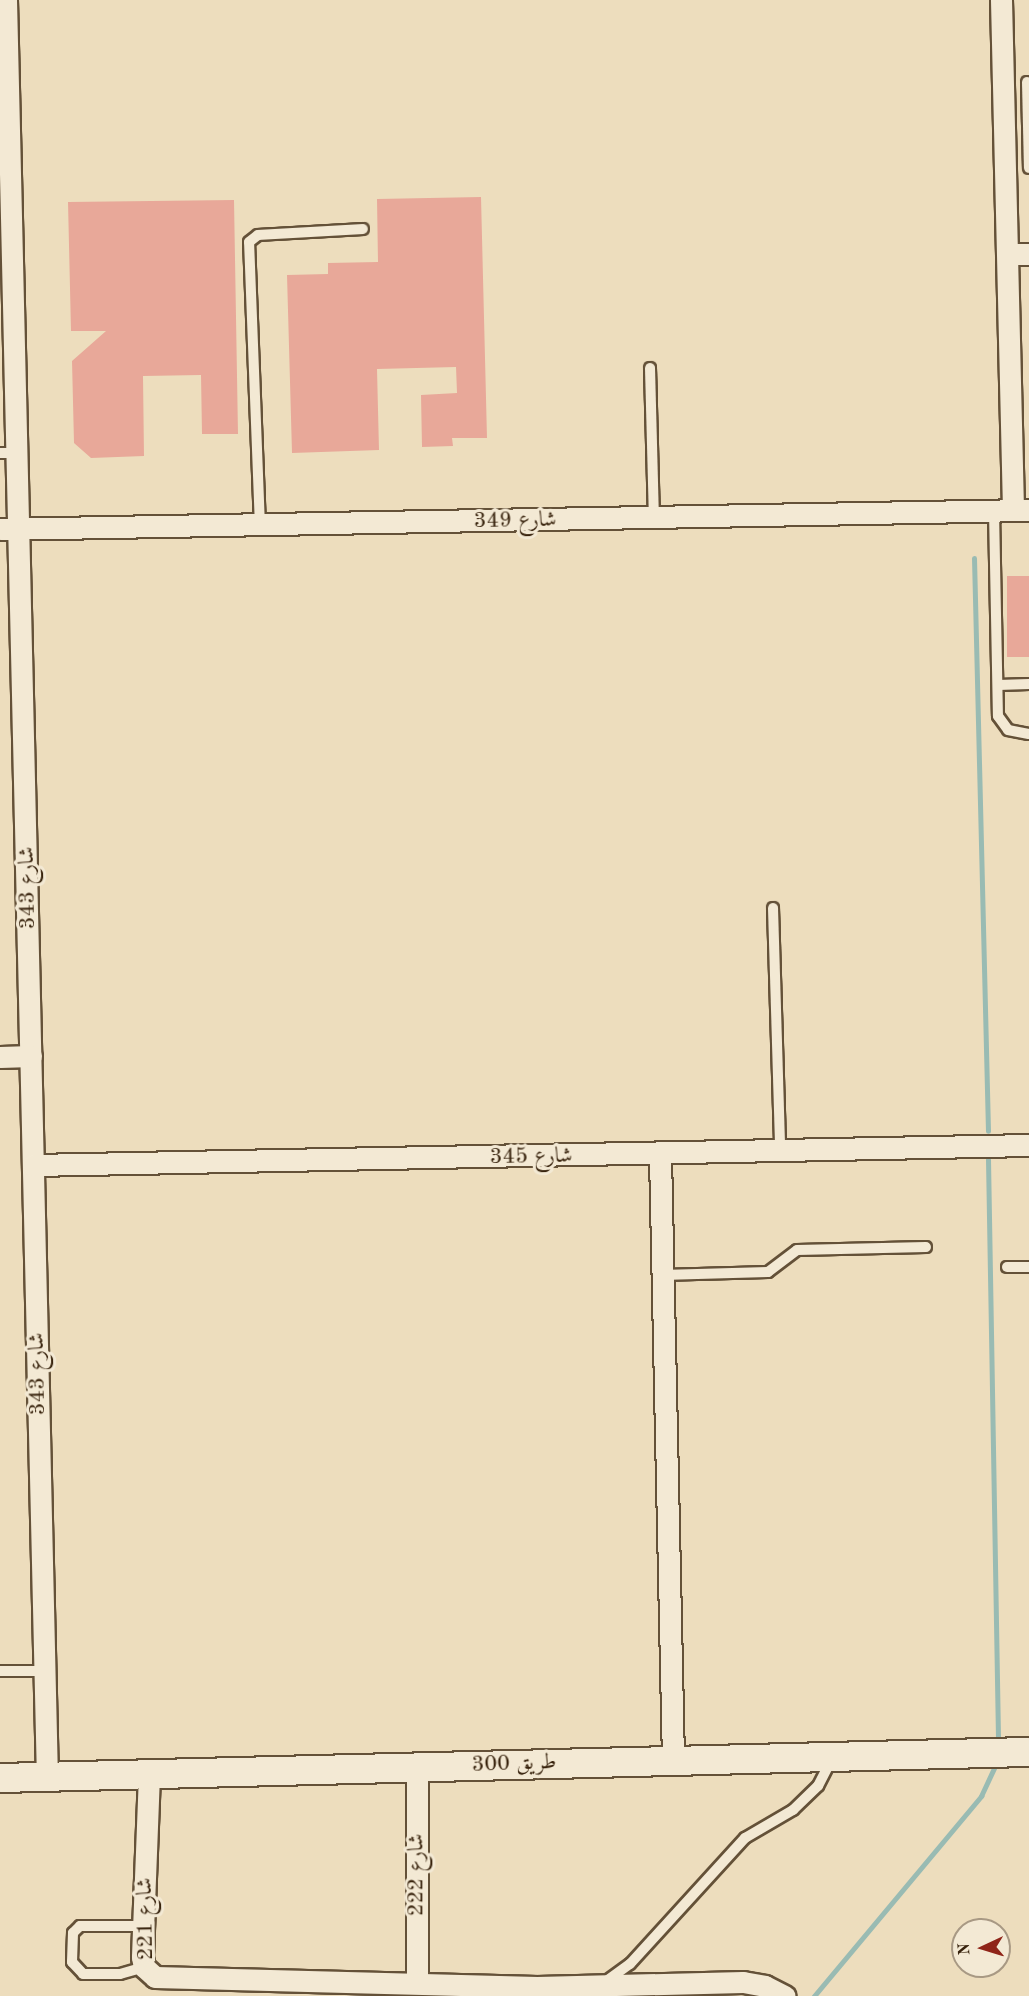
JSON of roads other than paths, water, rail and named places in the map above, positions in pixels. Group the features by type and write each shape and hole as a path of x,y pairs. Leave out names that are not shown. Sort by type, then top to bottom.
{"main road":[{"name":"طريق 300","path":"0,1778 674,1759 1029,1752"}],"street":[{"name":"شارع 343","path":"6,0 10,530 31,1056 46,1776"},
{"path":"1001,0 1012,510"},
{"path":"1008,254 1029,254"},
{"name":"شارع 349","path":"10,530 260,527 1012,510"},
{"path":"0,1057 31,1056"},
{"name":"شارع 345","path":"33,1165 660,1155 1029,1144"},
{"path":"660,1155 674,1759"},
{"name":"شارع 222","path":"417,1767 417,1983"},
{"name":"شارع 221","path":"149,1774 143,1926 144,1967 160,1979 240,1988 417,1983 459,1990 533,1991 600,1985 709,1990 753,1983 785,1996"}],"lane":[{"path":"1027,82 1029,168"},
{"path":"1004,120 1028,119"},
{"path":"260,527 248,245 258,235 363,229"},
{"path":"650,368 654,518"},
{"path":"1012,510 998,685 998,716 1004,726 1029,734"},
{"path":"998,685 1029,684"},
{"path":"773,908 780,1150"},
{"path":"662,1275 771,1272 797,1250 926,1247"},
{"path":"1007,1267 1029,1267"},
{"path":"0,1671 45,1671"},
{"path":"600,1985 630,1964 745,1838 793,1810 818,1786 832,1756"},
{"path":"143,1926 80,1926 73,1933 72,1962 83,1974 120,1974 144,1967"}],"waterway":[{"path":"974,558 988,1131"},
{"path":"988,1159 998,1737"},
{"path":"814,1996 981,1796 994,1768"}]}
